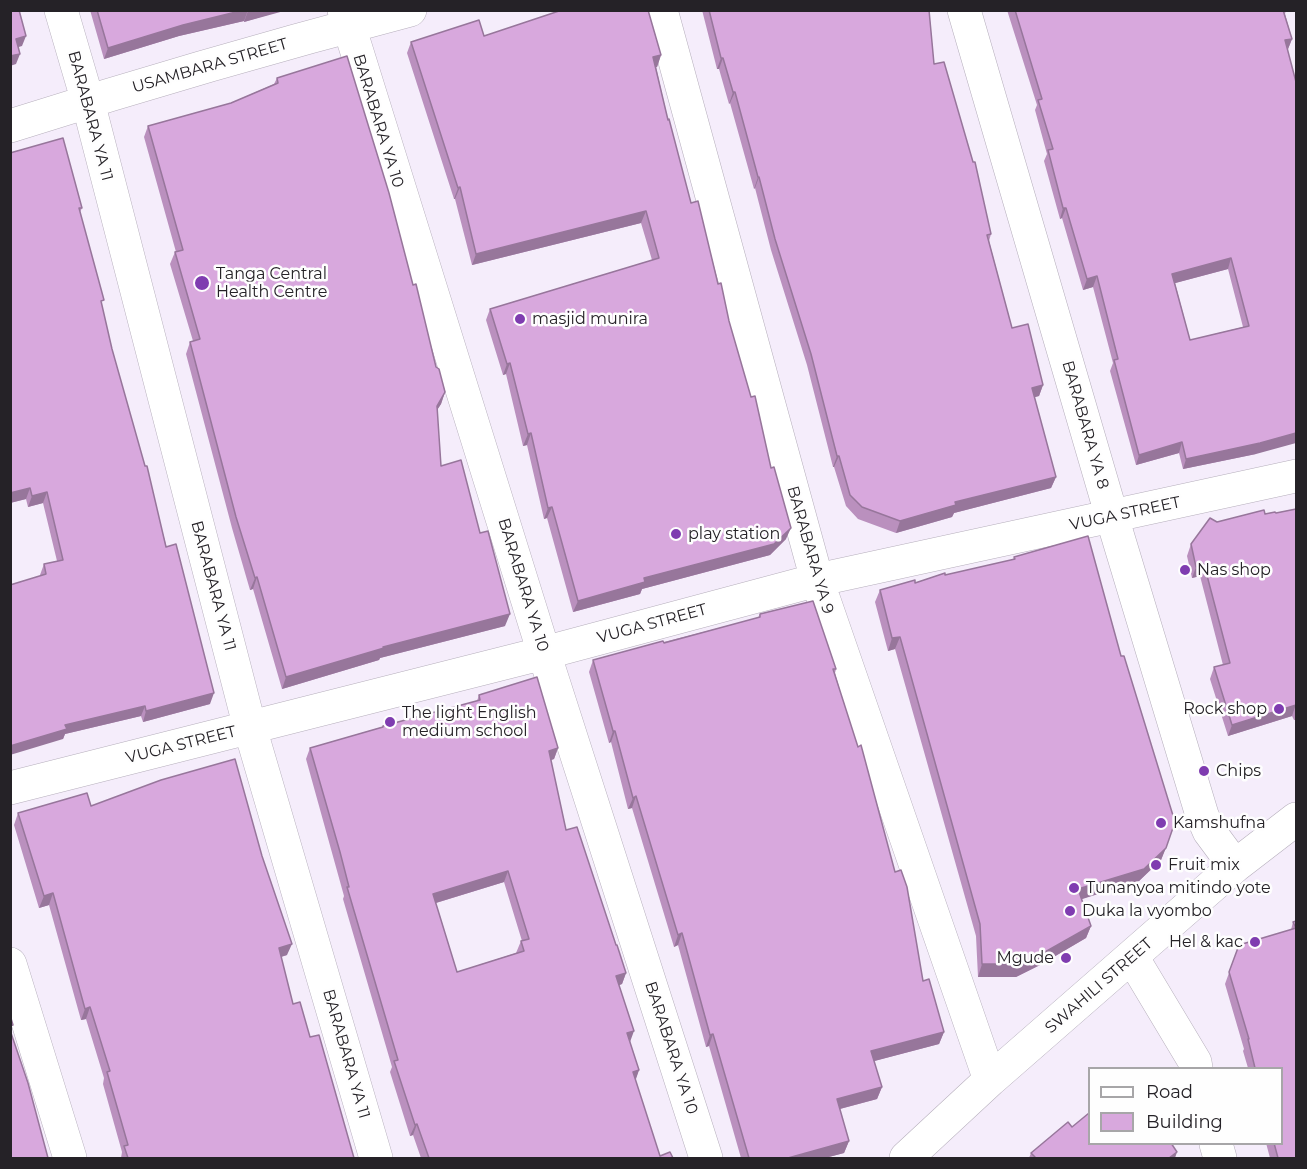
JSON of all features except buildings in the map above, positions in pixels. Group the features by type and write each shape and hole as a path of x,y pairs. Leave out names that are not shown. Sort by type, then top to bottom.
{"street":[{"name":"BARABARA YA 11","path":"61,10 88,102 250,728 376,1158"},
{"name":"USAMBARA STREET","path":"10,126 347,18 410,10"},
{"name":"BARABARA YA 9","path":"661,10 817,580 990,1080"},
{"name":"BARABARA YA 8","path":"964,10 1112,517 1202,815 1209,831 1235,866"},
{"name":"BARABARA YA 10","path":"347,18 544,653 706,1158"},
{"name":"VUGA STREET","path":"10,788 544,653 817,580 1296,476"},
{"name":"SWAHILI STREET","path":"906,1158 990,1080 1235,866 1296,819"},
{"path":"1132,957 1196,1067"},
{"path":"10,964 70,1158"}],"place":[{"name":"Tanga Central Health Centre","path":"202,283"},
{"name":"masjid munira","path":"520,319"},
{"name":"play station","path":"676,534"},
{"name":"Nas shop","path":"1185,570"},
{"name":"Rock shop","path":"1279,709"},
{"name":"The light English medium school","path":"390,722"},
{"name":"Chips","path":"1204,771"},
{"name":"Kamshufna","path":"1161,823"},
{"name":"Fruit mix","path":"1156,865"},
{"name":"Tunanyoa mitindo yote","path":"1074,888"},
{"name":"Duka la vyombo","path":"1070,911"},
{"name":"Hel & kac","path":"1255,942"},
{"name":"Mgude","path":"1066,958"}]}
